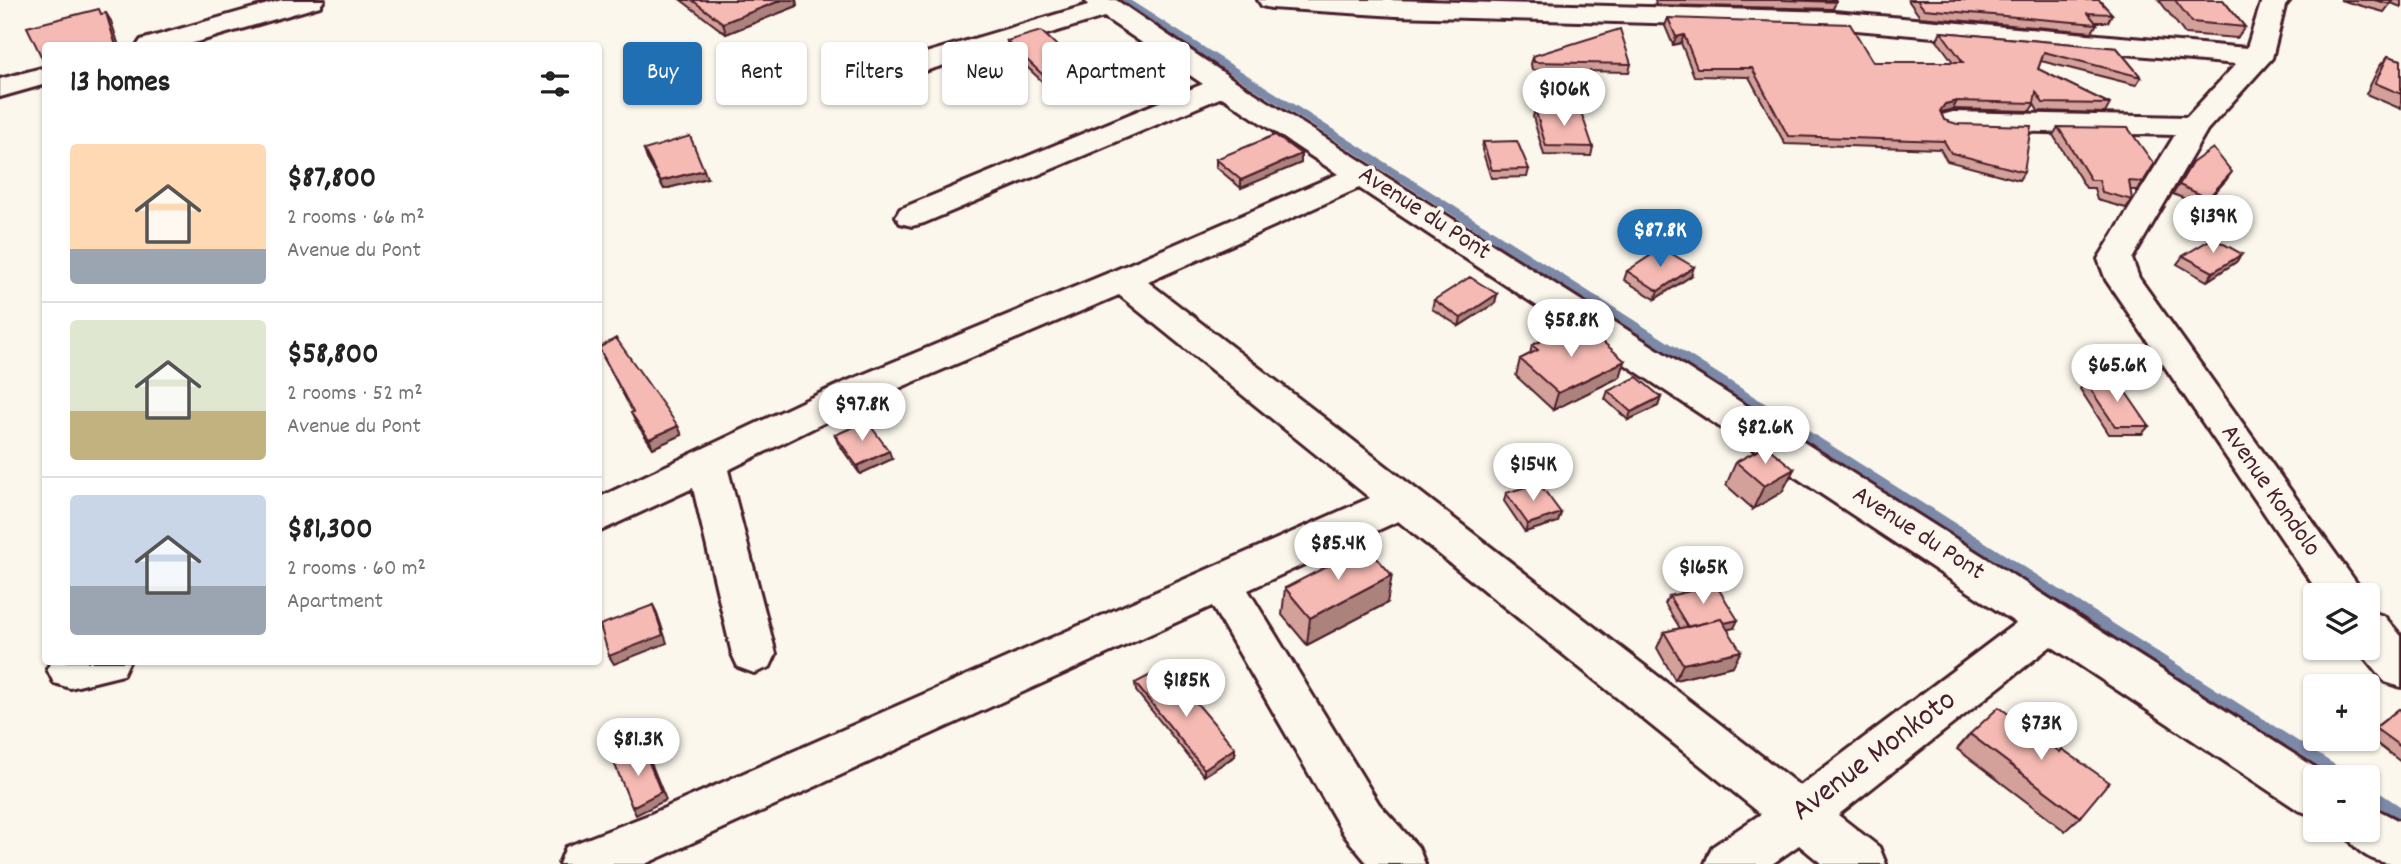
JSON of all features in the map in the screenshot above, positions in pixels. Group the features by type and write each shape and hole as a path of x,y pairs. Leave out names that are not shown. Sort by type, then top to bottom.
{"street":[{"path":"165,42 311,0"},
{"path":"1271,0 1878,23 2258,58"},
{"name":"Avenue Kondolo","path":"2273,1 2258,58 2194,126 2115,259 2123,281 2336,583"},
{"path":"928,60 1103,4"},
{"name":"Avenue du Pont","path":"1103,4 1224,86 2303,786"},
{"path":"0,88 42,76"},
{"path":"912,216 1224,86"},
{"path":"1953,121 2194,126"},
{"path":"602,514 853,393 1123,281 1363,175"},
{"path":"1123,281 1861,864"},
{"path":"707,464 754,654"},
{"path":"584,864 666,832 1404,501"},
{"path":"1221,583 1362,820 1400,864"},
{"name":"Avenue Monkoto","path":"1730,864 1801,815 2051,621"},
{"path":"2380,643 2401,668"},
{"path":"2380,836 2401,850"}],"building":[{"path":"692,0 782,0 723,23"},
{"path":"1780,0 1835,0 1836,2"},
{"path":"1917,0 2099,0 2112,14 2088,13 2097,24 1924,9"},
{"path":"2175,0 2223,0 2245,27 2192,22"},
{"path":"2374,0 2392,0 2390,4"},
{"path":"99,9 101,14 106,13 115,42 42,42 42,58 27,27"},
{"path":"1668,18 1850,24 1873,62 1963,62 1941,32 2117,48 2141,77 2044,52 2038,69 2110,104 2043,103 2036,92 2034,103 1957,101 1945,104 1940,111 1944,120 1957,124 2031,126 2024,172 1951,153 1944,141 1788,136 1752,68 1697,68 1684,35 1676,37"},
{"path":"1620,29 1631,64 1534,62 1533,56"},
{"path":"1041,31 1053,42 1042,42 1042,74 1028,61 1028,42 1007,41"},
{"path":"2388,56 2401,60 2401,94 2375,83"},
{"path":"1535,109 1580,109 1593,147 1546,146"},
{"path":"2058,127 2128,128 2154,164 2143,182 2129,181 2132,200 2102,192 2099,180 2091,180"},
{"path":"1275,135 1301,154 1241,180 1216,159"},
{"path":"690,136 704,170 660,181 644,150"},
{"path":"1517,141 1529,169 1492,170 1483,142"},
{"path":"2213,148 2232,172 2208,198 2179,185 2192,163"},
{"path":"2213,238 2242,254 2213,272 2183,256"},
{"path":"1662,248 1694,267 1658,291 1627,271"},
{"path":"1470,277 1497,294 1461,318 1434,300"},
{"path":"1567,328 1575,335 1588,329 1625,361 1558,393 1520,359 1538,350 1532,345"},
{"path":"616,338 678,426 649,439 631,413 633,412 602,354 602,346"},
{"path":"1637,377 1661,397 1631,412 1608,391"},
{"path":"2085,381 2118,381 2149,426 2115,426"},
{"path":"867,421 889,451 857,466 835,435"},
{"path":"1766,446 1794,469 1764,486 1736,462"},
{"path":"1539,483 1561,513 1528,524 1506,493"},
{"path":"1366,546 1392,575 1310,618 1285,588"},
{"path":"1716,585 1738,620 1724,623 1721,619 1688,627 1669,596"},
{"path":"653,605 663,635 609,656 602,624"},
{"path":"1721,619 1741,651 1683,664 1664,632"},
{"path":"1164,668 1189,704 1195,701 1235,748 1204,769 1135,683"},
{"path":"1999,707 2060,752 2062,749 2109,782 2080,817 1970,734"},
{"path":"2401,710 2401,747 2380,732 2380,724"},
{"path":"644,750 661,792 632,807 615,765"}],"waterway":[{"path":"1122,0 1484,230"},
{"path":"1481,229 1930,514"},
{"path":"1927,512 2324,765"},
{"path":"2380,800 2401,814"}]}
